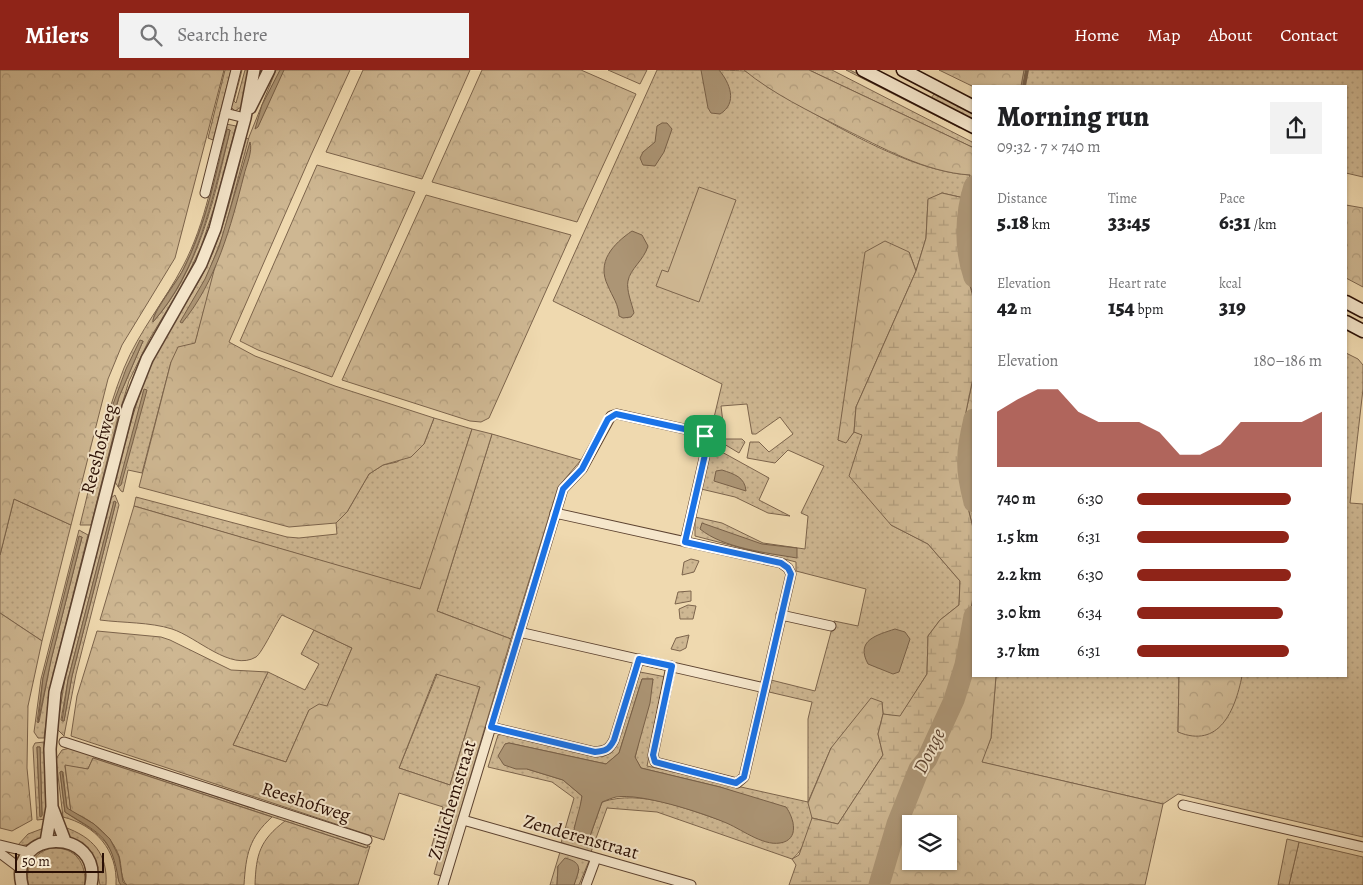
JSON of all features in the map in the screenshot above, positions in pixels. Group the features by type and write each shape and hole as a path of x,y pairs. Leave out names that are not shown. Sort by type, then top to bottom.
{"main road":[{"path":"863,70 972,126"},
{"path":"903,90 912,90 917,87 917,81 907,72"},
{"path":"907,72 972,106"},
{"path":"1347,303 1363,311"},
{"path":"1347,323 1363,331"}],"street":[{"path":"205,193 236,70"},
{"name":"Reeshofweg","path":"46,842 52,807 50,750 55,692 128,407 147,359 201,264 215,229 245,118 254,70"},
{"name":"Reeshofweg","path":"245,118 269,70"},
{"path":"225,113 245,118"},
{"name":"Zuilichemstraat","path":"443,885 563,489 582,469 608,419 616,414 698,432 707,440 685,542"},
{"path":"555,513 781,563 788,568 791,574 744,777 736,783 655,762 653,755 672,666"},
{"path":"782,615 831,626"},
{"path":"519,632 765,688"},
{"path":"491,727 595,752 605,751 610,748 614,740 639,659"},
{"name":"Reeshofweg","path":"64,742 367,840"},
{"path":"1183,805 1363,847"},
{"name":"Reeshofweg","path":"52,807 65,841"},
{"name":"Zenderenstraat","path":"463,820 691,885"},
{"path":"22,885 21,869 29,852 46,842 65,841 72,844 85,855 92,871 91,885"},
{"path":"0,845 29,852"},
{"path":"0,853 21,869"},
{"path":"586,885 596,858"}],"green space":[{"path":"0,70 224,70 175,258 122,345 108,379 71,525 14,499 0,555"},
{"path":"225,70 231,70 213,140 208,138"},
{"path":"240,70 242,70 234,101 236,103 245,70 251,70 241,107 235,111 231,107"},
{"path":"276,70 350,70 229,342 255,356 335,386 434,418 424,444 411,457 383,465 369,474 347,512 336,523 289,527 139,487 171,362 178,347 195,343 249,137"},
{"path":"363,70 470,70 422,179 326,152"},
{"path":"482,70 581,70 636,94 577,222 432,182"},
{"path":"608,70 647,70 640,84"},
{"path":"657,70 745,71 769,88 868,143 920,164 970,175 964,198 942,193 928,200 926,238 916,271 909,252 838,440 846,442 854,432 862,434 891,525 928,544 960,581 959,605 940,620 928,636 927,674 900,717 883,714 882,702 831,748 808,802 808,719 812,702 769,692 771,680 815,691 834,621 858,626 866,589 796,571 796,562 695,536 695,517 722,523 763,543 805,549 808,516 801,513 824,466 788,450 775,463 747,458 750,442 759,442 769,452 793,434 780,417 756,434 752,434 747,404 721,406 725,439 742,439 745,442 739,453 714,438 711,430 722,384 553,301"},
{"path":"744,70 809,70 972,147 972,293 960,242 961,213 970,175 937,169 904,158 791,102"},
{"path":"809,70 832,70 972,142 972,147"},
{"path":"846,70 850,70 961,127 960,128"},
{"path":"939,70 1024,70 1021,85 972,86"},
{"path":"1024,70 1363,70 1363,177 1347,173 1347,85 1021,85"},
{"path":"935,93 972,112 972,119 931,98"},
{"path":"226,124 236,126 215,205 201,247 184,282 149,340 129,381 91,525 80,525 99,446 111,406 124,368 137,341 159,307 153,322 169,302 194,256 211,206 230,130 198,236 183,270 168,292 183,266 204,215","holes":["143,341 119,397 94,491 111,414 124,378"]},
{"path":"246,138 253,140 228,222 211,266 221,248 195,344 171,362 142,473 128,470 123,492 115,482 142,388 161,344 200,279 213,252 227,210"},
{"path":"317,165 415,192 332,377 258,350 240,341"},
{"path":"699,187 736,200 699,302 656,286 662,270 668,272"},
{"path":"942,193 964,198 960,230 961,251 972,293 972,383 962,431 962,484 972,524 972,603 964,650 945,711 901,808 876,885 789,885 796,865 792,859 799,855 812,818 838,824 883,755 878,734 883,714 900,716 927,674 928,636 940,620 959,605 960,581 928,544 891,525 849,476 862,435 854,432 856,407 916,271 926,238 928,199"},
{"path":"426,195 571,235 489,418 481,422 470,421 342,380"},
{"path":"1347,205 1363,208 1363,287 1347,279"},
{"path":"885,241 909,252 916,271 856,407 854,432 846,443 838,440 865,252"},
{"path":"1347,354 1358,359 1363,365 1363,389 1350,503 1363,504 1363,837 1178,794 1163,804 981,762 991,738 996,677 1179,677 1178,732 1232,704 1242,677 1347,677"},
{"path":"972,383 972,524 962,484 962,431"},
{"path":"434,418 472,429 421,590 134,506 136,497 287,537 299,538 337,534 336,523 347,512 369,474 383,465 397,462 424,444"},
{"path":"472,429 492,434 437,611 511,639 441,876 434,874 439,856 430,852 443,807 399,793 384,840 71,736 77,696 97,631 161,637 231,670 268,672 233,745 286,762 309,710 319,704 327,706 352,648 282,615 259,654 246,660 225,657 172,629 146,624 100,620 134,506 420,589","holes":["436,674 480,687 450,785 399,768"]},
{"path":"492,434 581,460 558,487 511,639 437,611"},
{"path":"711,446 769,478 759,500 790,516 768,513 735,497 701,489"},
{"path":"115,495 119,505 76,674 64,736 57,729 65,678 111,498","holes":["114,502 116,502 72,676 64,721 61,720 68,680"]},
{"path":"14,499 71,525 42,641 0,613 0,555"},
{"path":"79,530 88,535 52,679 44,738 38,738 34,732 41,679","holes":["82,537 51,660 39,722 37,722 43,678"]},
{"path":"691,559 699,561 694,572 682,575 684,562"},
{"path":"691,591 691,601 675,604 678,592"},
{"path":"972,603 972,677 996,677 991,738 982,762 1163,804 1145,885 876,885 901,808 945,711 964,650"},
{"path":"688,605 696,606 693,619 680,619 679,609"},
{"path":"0,613 42,641 28,706 27,768 32,820 12,831 0,828"},
{"path":"314,630 352,648 327,707 309,710 286,762 233,745 268,672 305,690 319,664 301,654"},
{"path":"689,635 686,648 680,651 671,649 676,638"},
{"path":"640,672 666,677 647,766 808,802 812,813 811,826 800,851 792,859 657,812 607,808 591,852 561,843 574,798 552,782 488,767 498,735 505,734 602,757 611,753 616,746","holes":["642,679 653,679 635,758 641,768 720,787 752,798 723,821 679,806 648,799 632,798 602,802 589,839 574,828 579,815 582,796 563,780 527,769 505,744 509,743 606,764 619,753"]},
{"path":"437,674 480,686 450,785 399,768"},
{"path":"1179,677 1242,677 1235,702 1223,724 1214,731 1204,735 1192,736 1178,732"},
{"path":"871,698 882,702 883,714 878,734 883,755 838,824 812,818 808,803 831,748"},
{"path":"44,742 46,819 37,820 33,747 35,743","holes":["37,747 40,747 42,815 40,816"]},
{"path":"70,748 368,845 367,848 93,758 88,769 65,766 71,812 67,808 63,772 60,772 65,812 95,832 107,845 116,862 121,885 116,885 116,872 113,861 109,850 102,841 85,826 63,817 56,759 62,750"},
{"path":"93,758 272,817 258,832 250,847 244,885 127,885 122,876 119,856 106,835 93,823 71,812 65,765 88,769"},
{"path":"285,821 366,848 370,846 358,885 255,885 258,856 261,849 270,835"},
{"path":"64,827 83,836 97,848 104,864 106,885 100,885 96,866"},
{"path":"44,828 43,836 34,844 17,846 28,834"},
{"path":"1287,839 1299,842 1289,885 1278,885"},
{"path":"1299,842 1363,857 1363,885 1289,885"},
{"path":"52,848 67,850 78,858 84,870 85,885 28,885 28,872 32,861 40,853"},
{"path":"560,852 589,861 579,885 574,885 579,869 558,866 557,885 550,885"}],"shaded area":[{"path":"280,70 284,70 258,127 255,129 262,105"},
{"path":"701,70 719,70 729,87 729,104 720,114 711,113 708,108"},
{"path":"667,123 672,129 664,152 655,166 643,165 640,158 643,152 655,142 657,126"},
{"path":"227,129 230,130 209,212 192,259 168,302 153,322 156,312 183,270 198,236"},
{"path":"250,142 249,158 221,253 204,290 182,323 180,322 205,279 219,247"},
{"path":"632,231 642,235 648,246 631,272 628,281 628,293 634,313 631,317 623,318 619,316 617,304 608,286 604,269 608,254"},
{"path":"140,340 143,341 119,397 92,491 112,407 126,369"},
{"path":"144,389 147,390 121,485 118,487"},
{"path":"722,470 741,479 744,482 746,491 714,481 716,471"},
{"path":"114,501 116,502 72,676 64,721 62,721 68,680"},
{"path":"702,523 762,544 797,548 797,558 746,549 721,541 700,529"},
{"path":"79,536 82,537 51,660 38,723 43,678"},
{"path":"895,629 905,632 910,639 899,672 893,674 868,664 864,649 866,644 875,636"},
{"path":"642,679 653,679 650,703 635,757 641,768 720,787 786,807 794,828 790,838 780,843 766,842 701,813 640,798 616,797 602,802 589,839 585,842 573,838 582,796 563,780 527,769 516,769 504,765 498,756 505,744 509,743 606,764 619,753"},
{"path":"37,747 40,747 42,816 40,817"},
{"path":"62,771 67,808 94,824 110,839 119,857 123,882 127,885 121,885 119,882 112,855 103,838 65,812 60,772"},
{"path":"565,858 578,865 574,885 557,885 558,866"}],"waterway":[{"path":"1024,85 1027,70"},
{"name":"Donge","path":"972,193 967,220 967,243 972,270"},
{"name":"Donge","path":"972,428 968,460 972,493"},
{"name":"Donge","path":"879,885 897,824 919,769 927,759 954,700 965,665 972,627"}],"route":[{"path":"616,414 698,432 705,436 707,446 685,542 781,563 788,568 791,574 744,777 736,783 660,765 655,762 653,755 672,666 639,659 614,740 610,748 605,751 595,752 491,727 563,489 582,469 608,419 616,414"}]}
